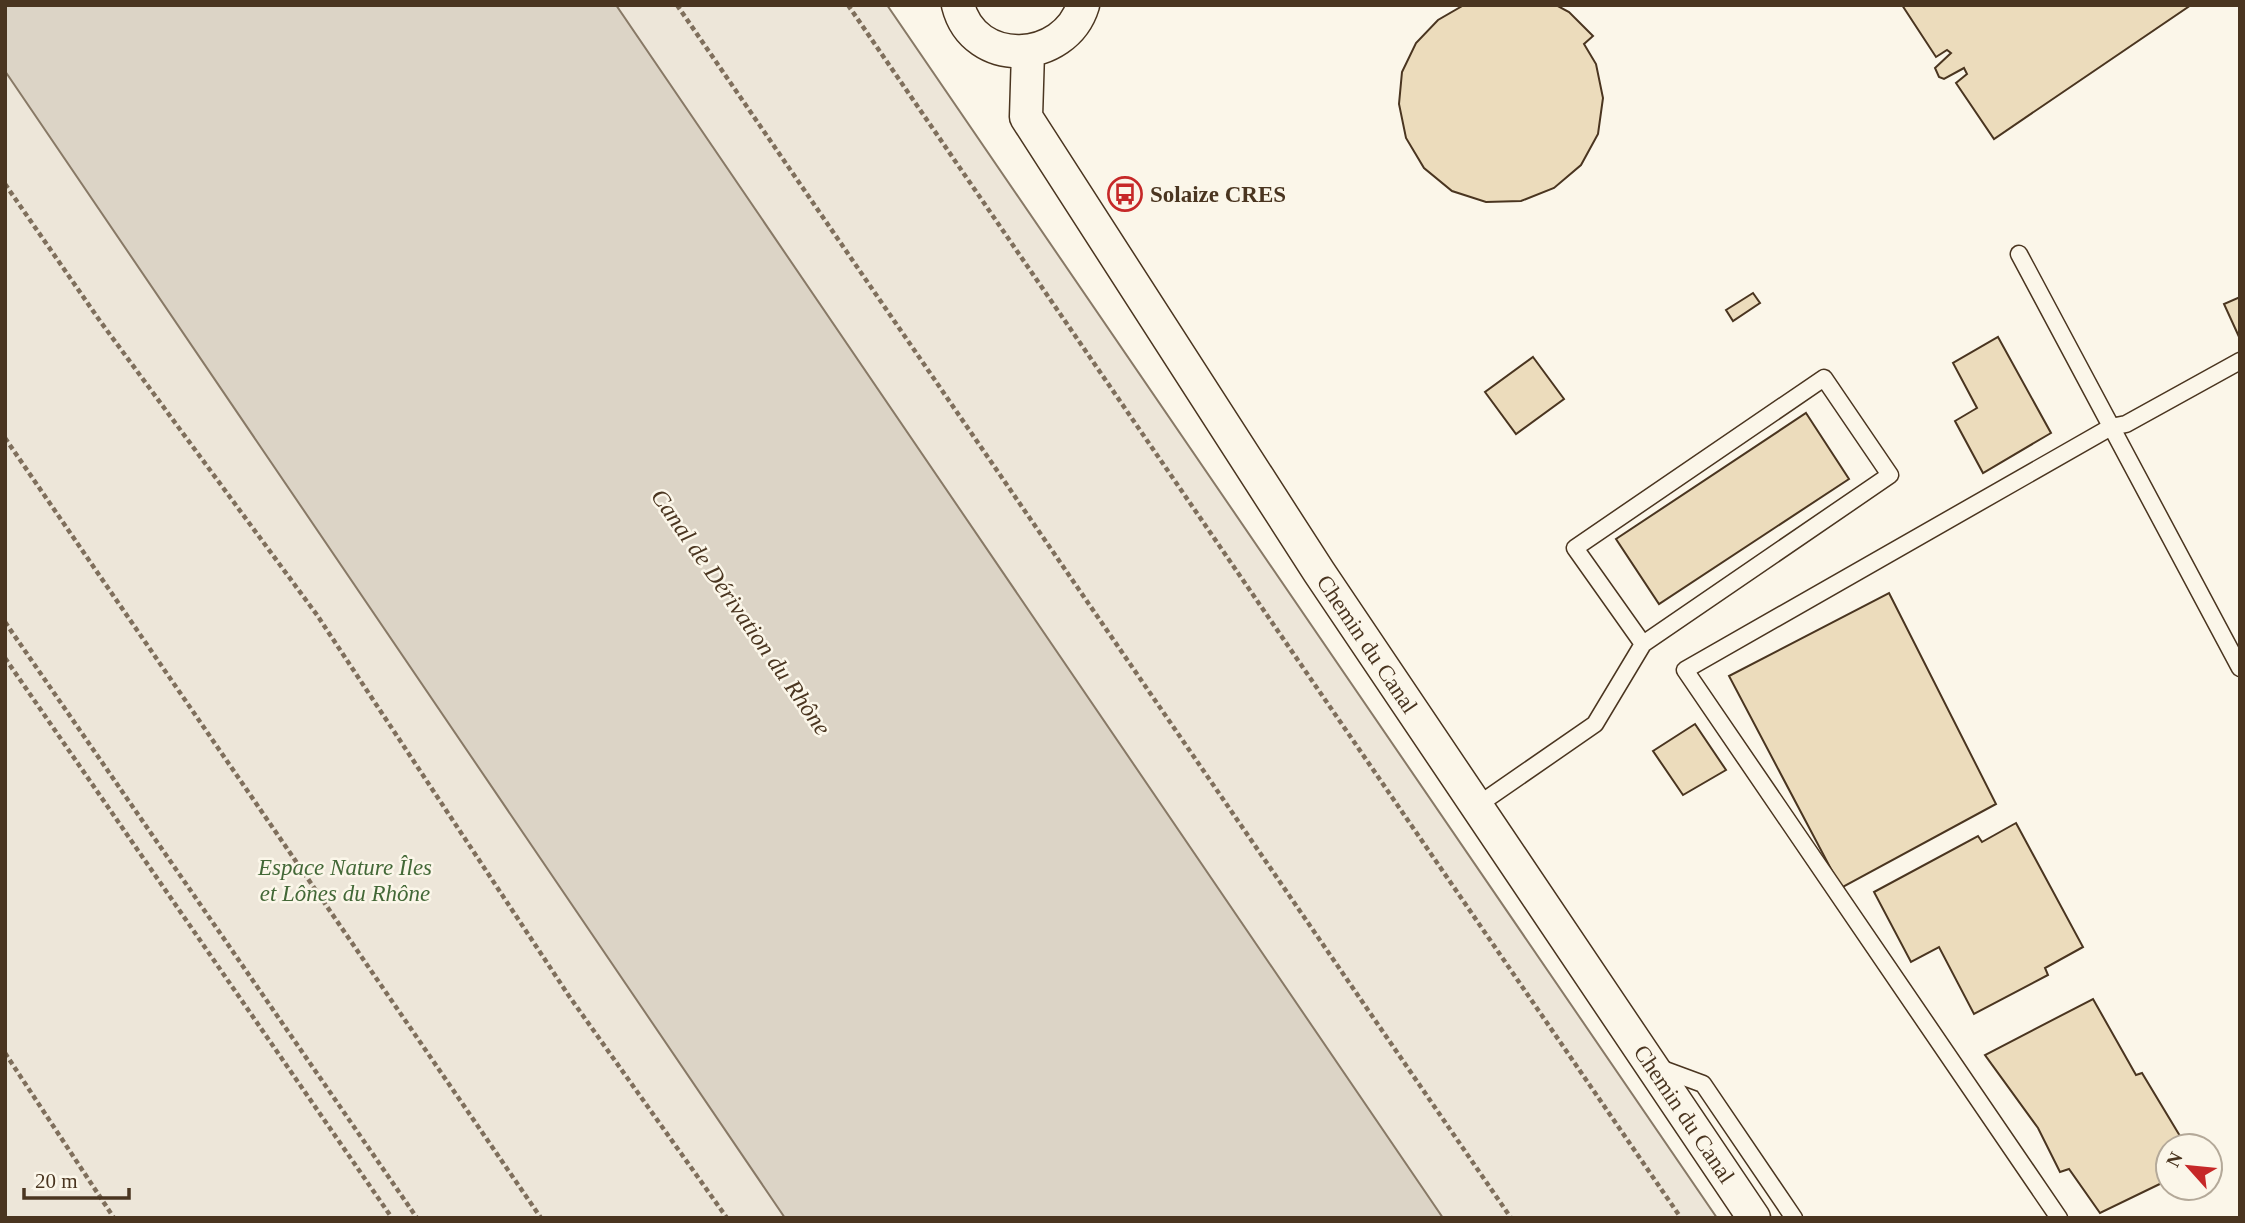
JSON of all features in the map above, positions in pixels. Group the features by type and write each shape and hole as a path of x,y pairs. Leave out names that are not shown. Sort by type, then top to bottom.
{"street":[{"path":"958,5 971,30 987,44 1007,52 1028,52 1057,41 1069,31 1083,5"},
{"name":"Chemin du Canal","path":"1028,52 1026,117 1319,572 1754,1218"}],"lane":[{"path":"2019,254 2240,668"},
{"path":"2059,1218 1685,670 2111,427 2126,424 2240,361"},
{"path":"1475,807 1595,724 1643,644 1890,475 1824,378 1575,548 1643,644"},
{"path":"1650,1065 1703,1084 1794,1218"}],"path":[{"path":"677,5 1511,1218"},
{"path":"848,5 1681,1218"},
{"path":"5,184 100,321 317,615 569,996 727,1218"},
{"path":"5,438 541,1218"},
{"path":"5,622 417,1218"},
{"path":"5,658 392,1218"},
{"path":"5,1052 114,1218"}],"green space":[{"name":"Espace Nature Îles et Lônes du Rhône","path":"5,5 976,1218 5,1218"},
{"path":"607,5 887,5 1717,1218 1425,1218"}],"water":[{"name":"Canal de Dérivation du Rhône","path":"5,5 616,5 1443,1218 785,1218 5,71"}],"building":[{"path":"1464,5 1556,5 1569,12 1593,36 1584,44 1596,64 1603,98 1598,134 1581,165 1554,188 1521,201 1486,202 1452,191 1424,168 1406,138 1399,104 1402,72 1416,43 1438,20"},
{"path":"1902,5 2191,5 1994,139 1956,83 1967,74 1964,68 1944,79 1939,77 1935,68 1951,53 1947,50 1936,57"},
{"path":"1753,293 1760,303 1733,321 1726,310"},
{"path":"2240,297 2240,339 2224,304"},
{"path":"1998,337 2051,433 1983,473 1955,421 1977,408 1953,363"},
{"path":"1533,357 1564,399 1516,434 1485,392"},
{"path":"1806,413 1849,479 1659,604 1616,539"},
{"path":"1889,593 1996,804 1841,888 1729,676"},
{"path":"1695,724 1726,770 1683,795 1653,751"},
{"path":"2016,823 2083,947 2045,968 2048,975 1974,1014 1939,947 1911,962 1874,892 1978,836 1982,842"},
{"path":"2093,999 2136,1075 2142,1073 2178,1132 2154,1132 2154,1187 2100,1213 2069,1169 2060,1172 2038,1128 1985,1055"}],"place":[{"name":"Solaize CRES","path":"1125,194"}]}
